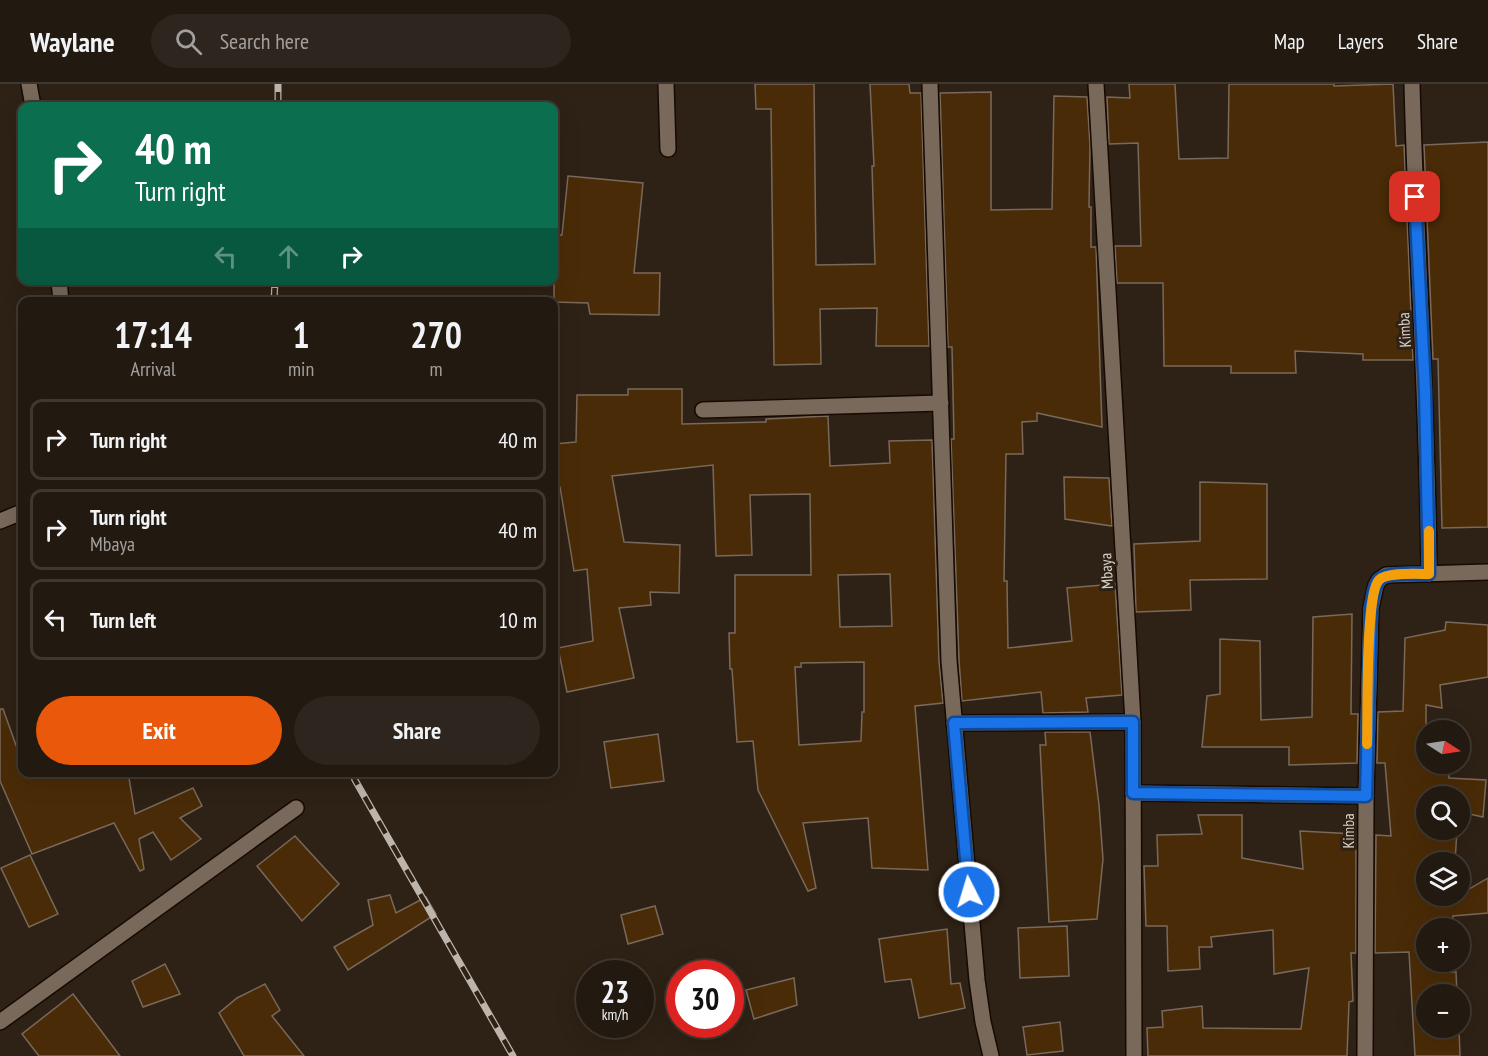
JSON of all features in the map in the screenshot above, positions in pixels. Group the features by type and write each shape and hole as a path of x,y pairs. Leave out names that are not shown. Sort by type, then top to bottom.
{"street":[{"path":"29,84 32,102"},
{"path":"666,84 668,149"},
{"path":"930,84 949,661 977,980 991,1056"},
{"name":"Mbaya","path":"1096,84 1133,722 1134,1056"},
{"name":"Kimba","path":"1365,1056 1366,796 1371,608 1376,585 1386,575 1429,574 1412,84"},
{"path":"703,410 940,403"},
{"path":"0,521 18,514"},
{"path":"1429,574 1488,572"},
{"path":"954,723 1133,722"},
{"path":"1133,793 1366,796"},
{"path":"0,1022 297,808"}],"building":[{"path":"755,84 814,84 816,265 875,264 870,84 909,84 910,93 921,93 929,346 876,346 877,308 820,309 821,364 774,365 771,109 756,109"},
{"path":"1129,84 1175,84 1179,159 1228,158 1229,84 1334,84 1334,86 1393,84 1396,146 1404,145 1413,360 1363,360 1363,354 1295,351 1296,373 1231,373 1231,366 1164,366 1163,283 1117,283 1115,246 1141,246 1138,143 1109,144 1107,97 1130,98"},
{"path":"991,92 991,210 1052,209 1054,96 1087,97 1090,145 1089,207 1091,207 1091,247 1096,247 1102,427 1037,413 1037,421 1022,422 1023,454 1006,454 1004,581 1007,581 1008,648 1072,641 1067,588 1115,584 1122,695 1086,698 1088,712 1043,713 1041,692 962,701 951,439 954,439 952,347 948,347 940,93"},
{"path":"1488,142 1488,527 1442,528 1438,359 1433,359 1424,145"},
{"path":"568,176 643,183 634,273 660,273 659,315 590,314 588,303 558,302 558,297 554,297 554,285 558,285 558,235 562,235"},
{"path":"628,389 682,389 682,424 766,422 766,419 828,416 830,466 890,463 889,441 932,440 939,661 943,703 915,706 928,870 872,868 868,818 803,823 816,888 808,891 758,790 753,741 737,742 729,633 735,633 735,575 811,575 810,494 750,495 752,555 716,556 713,465 612,476 624,542 680,545 679,593 650,592 651,605 619,608 634,678 567,692 558,648 593,641 587,569 574,571 560,487 558,487 558,444 576,442 577,395 628,395","holes":["890,574 892,626 840,627 838,575","864,662 864,712 862,712 861,741 799,745 795,667 801,667 801,663"]},
{"path":"1064,477 1109,478 1112,526 1065,519"},
{"path":"1200,482 1267,484 1267,579 1190,580 1191,610 1136,612 1134,544 1200,541"},
{"path":"1352,614 1351,714 1358,714 1357,763 1289,765 1289,747 1202,747 1207,696 1220,694 1220,639 1260,641 1261,720 1312,717 1313,617"},
{"path":"1446,622 1488,625 1488,677 1440,685 1442,708 1426,705 1426,720 1416,720 1416,774 1449,774 1449,778 1486,780 1483,817 1470,814 1470,786 1416,786 1416,840 1456,840 1456,852 1416,852 1416,906 1470,906 1470,889 1488,878 1488,913 1453,916 1453,918 1416,918 1416,972 1456,972 1457,984 1416,984 1416,1038 1459,1038 1460,1056 1415,1056 1409,952 1375,953 1376,835 1391,836 1385,763 1377,763 1378,712 1403,711 1405,638 1445,630"},
{"path":"0,709 3,709 18,751 18,777 129,777 135,814 193,788 202,806 180,818 201,839 171,860 153,832 139,839 144,869 140,871 114,823 32,854 0,781"},
{"path":"1045,732 1090,732 1103,859 1097,919 1049,922 1040,745 1046,745"},
{"path":"658,734 664,781 611,788 604,742"},
{"path":"1198,815 1242,815 1242,858 1303,869 1300,831 1356,834 1356,953 1351,953 1353,1001 1349,1002 1347,1056 1148,1056 1147,1028 1163,1027 1162,1011 1202,1006 1203,1028 1301,1029 1309,968 1274,974 1273,930 1211,937 1212,947 1199,947 1200,969 1168,971 1167,926 1146,926 1144,866 1158,866 1157,835 1202,834"},
{"path":"295,836 339,884 302,921 257,866"},
{"path":"30,855 58,914 29,927 1,868"},
{"path":"390,895 396,913 426,897 436,914 348,970 334,947 373,925 368,900"},
{"path":"655,906 663,934 628,944 621,915"},
{"path":"1067,926 1069,976 1020,978 1018,928"},
{"path":"947,929 951,984 960,983 965,1008 919,1018 911,979 885,982 879,939"},
{"path":"165,964 180,994 143,1007 132,981"},
{"path":"794,978 797,1005 754,1019 746,990"},
{"path":"265,984 280,1010 272,1016 304,1056 244,1056 219,1013 237,998"},
{"path":"73,994 120,1056 39,1056 22,1034"},
{"path":"1060,1022 1063,1051 1027,1055 1023,1027"}],"railway":[{"path":"278,84 278,102"},
{"path":"274,297 275,285"},
{"path":"354,777 513,1056"}],"slow traffic":[{"path":"1367,744 1371,608 1376,585 1386,575 1429,574 1429,531"}],"route":[{"path":"969,892 954,723 1133,722 1133,793 1366,796 1371,608 1376,585 1386,575 1429,574 1425,391 1415,197"}]}
